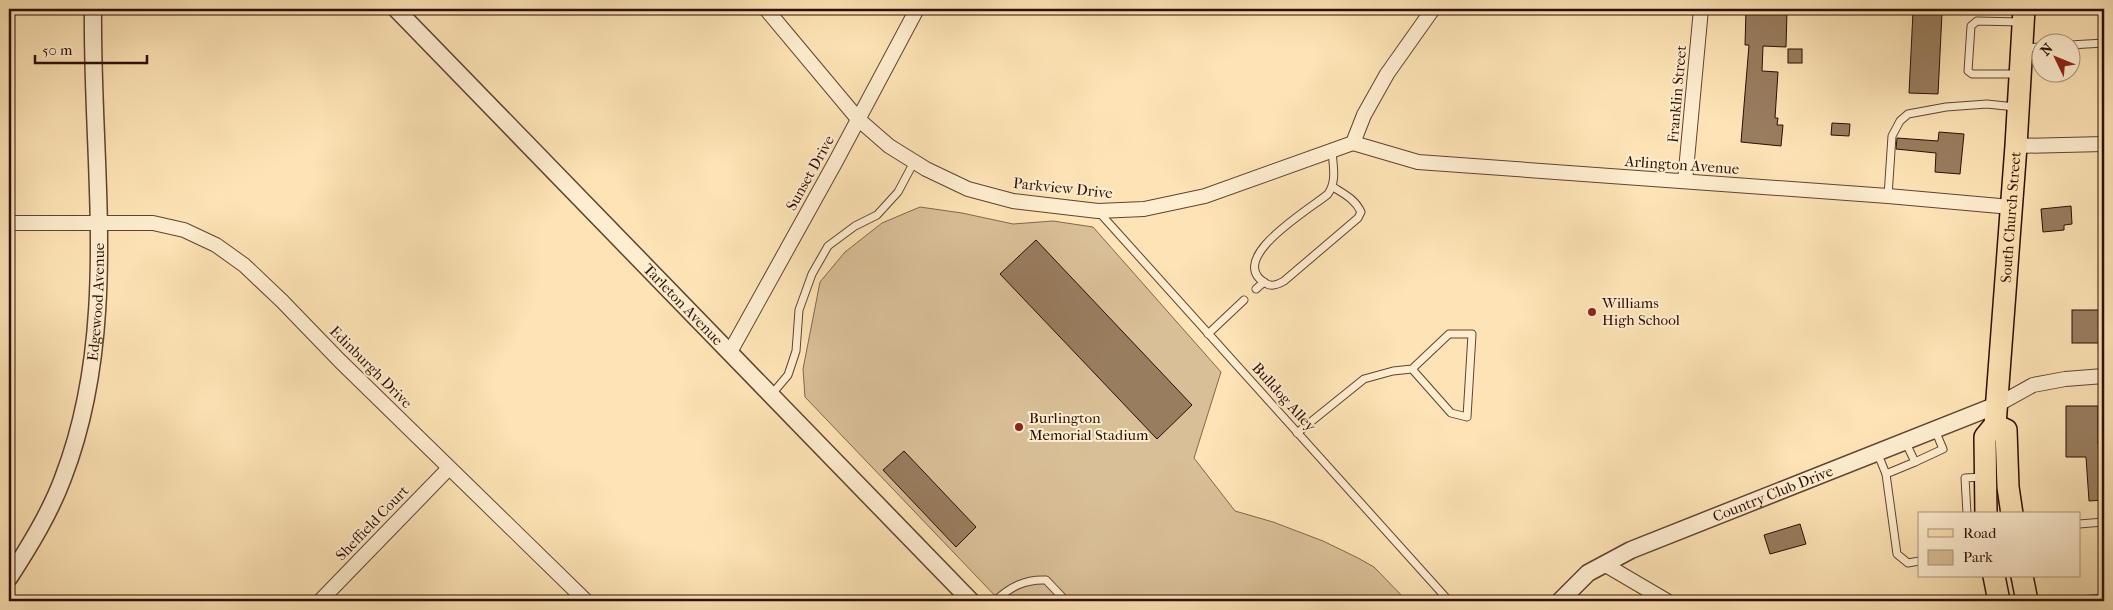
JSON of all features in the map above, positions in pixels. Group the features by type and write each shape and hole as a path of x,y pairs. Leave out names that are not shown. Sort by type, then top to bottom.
{"main road":[{"name":"South Church Street","path":"2023,15 2030,44"},
{"name":"South Church Street","path":"1986,512 1985,437 1996,415 2020,74 2030,50"},
{"path":"1996,415 2006,430 2008,487 2012,512"},
{"path":"1994,578 1999,601"},
{"path":"2022,578 2027,601"}],"street":[{"name":"Edgewood Avenue","path":"9,578 42,523 63,480 88,392 95,349 98,292 98,222 93,9"},
{"name":"Tarleton Avenue","path":"396,9 972,601"},
{"name":"Parkview Drive","path":"766,9 858,119 889,146 914,162 968,189 1013,201 1098,211 1144,209 1205,196 1353,143"},
{"name":"Sunset Drive","path":"730,352 836,161 917,9"},
{"path":"1353,143 1364,115 1387,74 1433,9"},
{"name":"Franklin Street","path":"1686,181 1701,9"},
{"name":"Arlington Avenue","path":"1353,143 1418,162 1888,196 2011,207"},
{"path":"2016,146 2104,144"},
{"name":"Edinburgh Drive","path":"9,223 152,223 184,230 216,245 244,265 282,301 449,468 586,601"},
{"path":"1996,415 2033,385 2065,379 2104,376"},
{"name":"Country Club Drive","path":"1560,601 1588,573 1631,550 1935,429 1996,415"},
{"name":"Sheffield Court","path":"320,601 449,468"},
{"path":"1604,564 1667,601"}],"lane":[{"path":"2020,74 1972,74 1968,71 1971,26 1977,21 2023,15"},
{"path":"2080,44 2104,43"},
{"path":"1888,196 1892,136 1900,121 1908,114 1946,107 1987,104 2018,107"},
{"path":"1332,151 1333,187 1316,205 1272,236 1258,254 1255,263 1256,272 1268,285 1277,285 1284,281 1358,218 1361,212 1358,206 1352,199 1333,187"},
{"path":"772,394 788,375 796,351 799,310 812,274 828,246 855,226 877,215 898,192 914,162"},
{"name":"Bulldog Alley","path":"1098,211 1449,601"},
{"path":"1256,289 1264,282"},
{"path":"1208,334 1244,300"},
{"path":"1297,433 1364,379 1393,371 1412,369 1449,334 1472,334 1467,417 1451,413 1412,369"},
{"path":"1886,474 1943,449 1935,429"},
{"path":"1905,441 1915,462"},
{"path":"1877,452 1886,474 1897,554 1908,563 1918,561"},
{"path":"1967,512 1964,478 1984,476"},
{"path":"2080,524 2104,522"},
{"path":"995,601 1009,588 1032,580 1046,580 1066,601"},
{"path":"2065,601 2104,598"}],"green space":[{"name":"Burlington Memorial Stadium","path":"920,207 962,213 1013,224 1053,221 1093,227 1221,372 1194,458 1235,511 1273,522 1323,541 1358,558 1374,567 1407,601 1000,601 805,397 803,369 820,282 845,252 882,223"}],"building":[{"path":"1746,10 1787,12 1786,47 1763,46 1762,71 1778,72 1775,118 1778,118 1777,125 1783,125 1781,146 1741,142 1749,45 1745,45"},
{"path":"1913,12 1942,13 1938,94 1909,93"},
{"path":"1788,49 1802,49 1802,63 1788,63"},
{"path":"1832,123 1850,124 1849,136 1831,135"},
{"path":"1939,132 1964,134 1960,174 1935,172 1936,153 1896,149 1897,138 1938,141"},
{"path":"2071,206 2072,224 2064,225 2064,230 2043,232 2041,209"},
{"path":"1036,240 1192,405 1157,439 1000,274"},
{"path":"2072,310 2104,310 2104,343 2072,343"},
{"path":"2066,406 2098,406 2098,444 2104,444 2104,500 2089,501 2086,457 2066,457"},
{"path":"904,451 976,527 956,547 883,470"},
{"path":"1800,524 1806,544 1770,554 1764,535"}],"place":[{"name":"Williams High School","path":"1592,312"},
{"name":"Burlington Memorial Stadium","path":"1019,427"}]}
